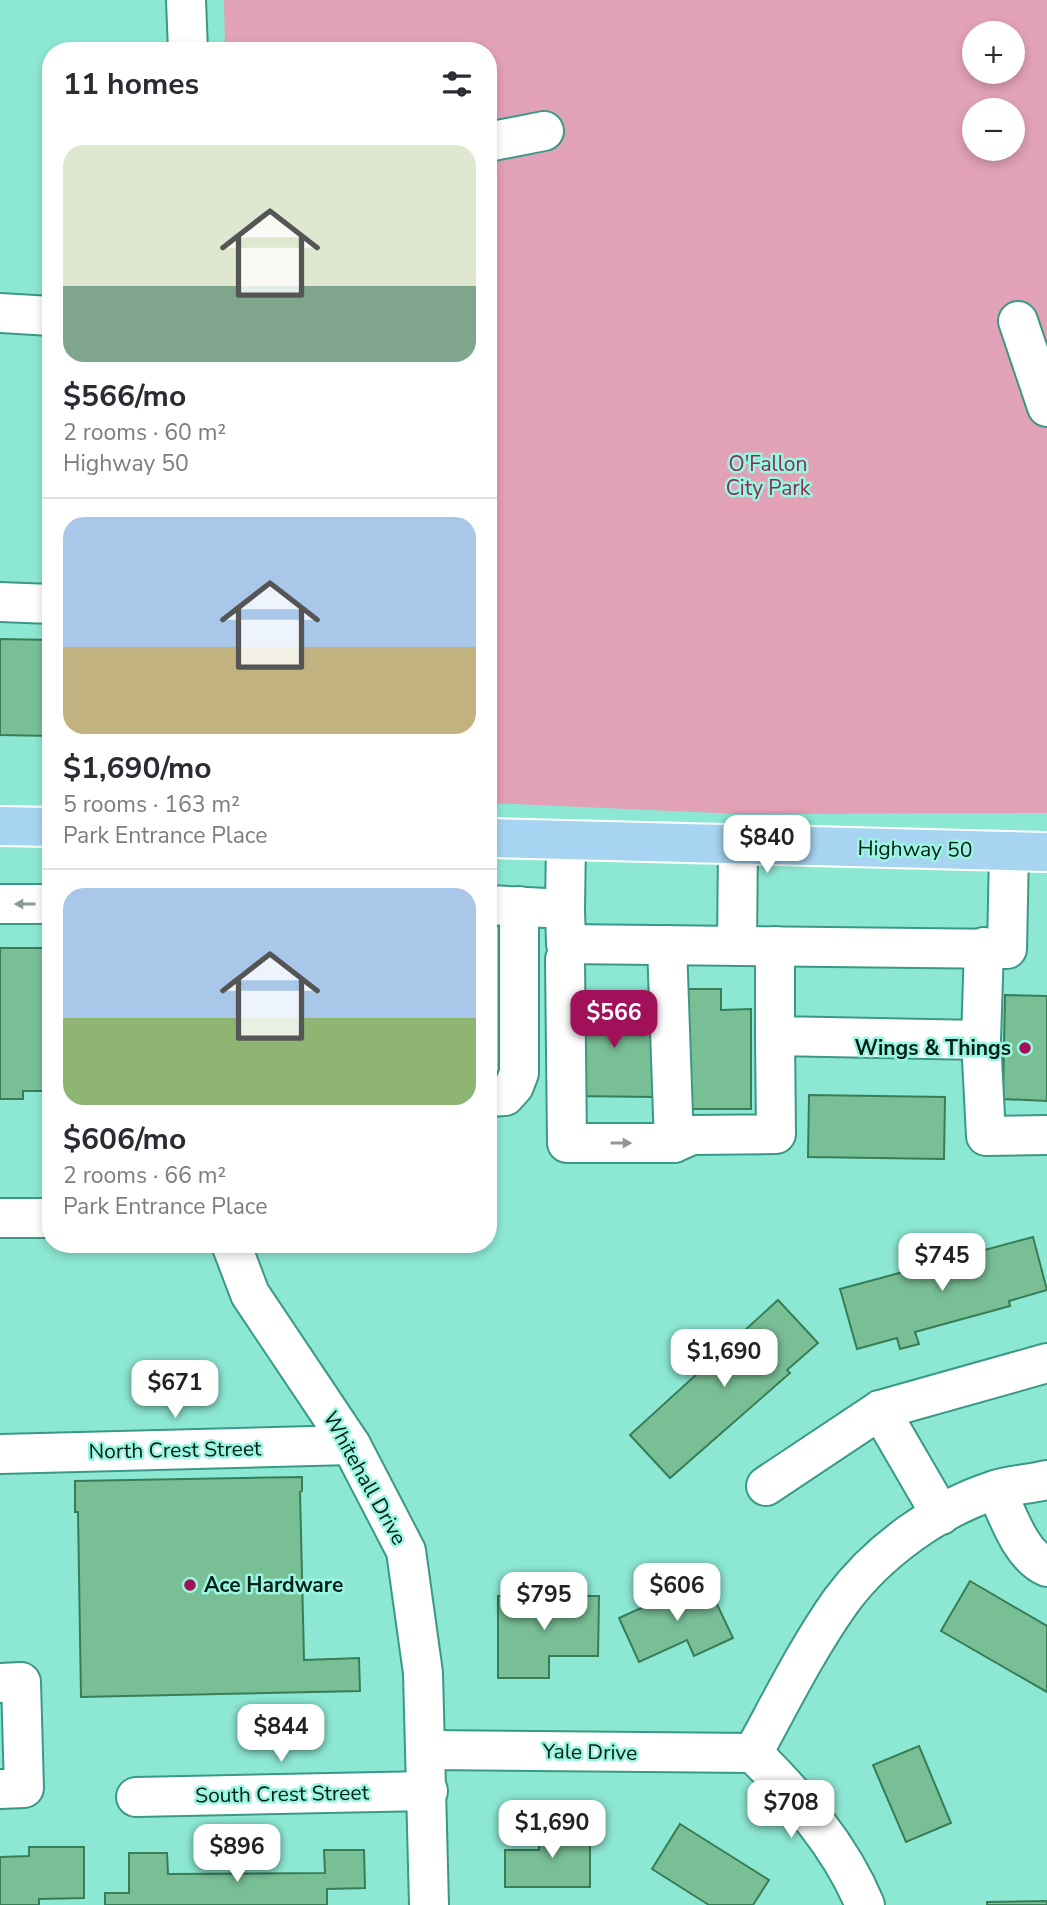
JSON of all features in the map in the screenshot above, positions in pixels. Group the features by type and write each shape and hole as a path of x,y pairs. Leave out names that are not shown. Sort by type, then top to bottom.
{"main road":[{"path":"0,826 42,827"},
{"name":"Highway 50","path":"497,838 1047,852"}],"street":[{"path":"186,0 188,42"},
{"path":"497,140 544,131"},
{"path":"0,313 42,315"},
{"path":"1018,321 1047,407"},
{"path":"0,602 42,604"},
{"path":"566,840 567,1143 674,1143 692,1135 776,1134 775,946"},
{"path":"737,946 738,844"},
{"path":"509,913 565,938 667,945 1007,949 1009,851"},
{"path":"0,904 42,904"},
{"path":"497,1077 506,1065 506,941 509,913"},
{"path":"497,1096 505,1096 514,1086 519,1073 509,913"},
{"path":"667,945 674,1143"},
{"path":"984,947 981,1040 986,1136 1047,1135"},
{"path":"775,1036 981,1040"},
{"path":"0,1218 42,1218"},
{"name":"Whitehall Drive","path":"234,1253 250,1294 351,1446 406,1551 423,1673 429,1905"},
{"path":"766,1486 880,1410 1047,1363"},
{"path":"880,1410 941,1515"},
{"name":"North Crest Street","path":"0,1454 351,1446"},
{"path":"865,1905 840,1857 799,1800 753,1753 812,1647 842,1600 875,1563 911,1534 952,1508 996,1490 1047,1480"},
{"path":"996,1490 1025,1547 1037,1562 1047,1567"},
{"path":"0,1683 21,1682 24,1788 0,1789"},
{"name":"Yale Drive","path":"426,1750 753,1753"},
{"name":"South Crest Street","path":"136,1797 428,1791"}],"green space":[{"name":"O'Fallon City Park","path":"224,0 1047,0 1047,813 740,814 497,803 497,42 225,42"}],"building":[{"path":"0,639 42,640 42,736 0,735"},
{"path":"0,948 42,948 42,1091 23,1091 23,1099 0,1099"},
{"path":"687,989 721,989 721,1010 751,1009 751,1109 687,1109"},
{"name":"Wings & Things","path":"1005,995 1047,996 1047,1101 1003,1099"},
{"path":"573,1002 655,1003 655,1097 573,1096"},
{"path":"809,1095 945,1097 944,1159 808,1157"},
{"path":"1033,1237 1047,1290 1009,1301 1010,1306 915,1332 919,1344 900,1349 897,1338 857,1349 840,1289"},
{"path":"778,1300 818,1343 787,1370 790,1373 670,1478 630,1435"},
{"name":"Ace Hardware","path":"302,1477 300,1492 304,1660 359,1658 360,1691 81,1697 78,1512 75,1512 75,1481"},
{"path":"705,1579 733,1638 694,1656 687,1640 639,1662 619,1618"},
{"path":"970,1581 1047,1626 1047,1692 941,1631"},
{"path":"498,1596 599,1596 598,1656 549,1656 549,1678 498,1678"},
{"path":"919,1746 951,1823 906,1842 873,1765"},
{"path":"680,1824 769,1880 753,1905 709,1905 652,1869"},
{"path":"539,1825 590,1826 590,1887 505,1887 505,1850 539,1850"},
{"path":"29,1847 84,1847 84,1898 39,1899 39,1905 0,1905 0,1857 29,1856"},
{"path":"324,1850 364,1850 365,1888 327,1889 327,1905 105,1905 105,1893 129,1893 129,1853 167,1853 168,1874 325,1873"},
{"path":"1047,1901 1047,1905 987,1905 987,1902"}],"place":[{"name":"Wings & Things","path":"1025,1048"},
{"name":"Ace Hardware","path":"190,1585"}]}
